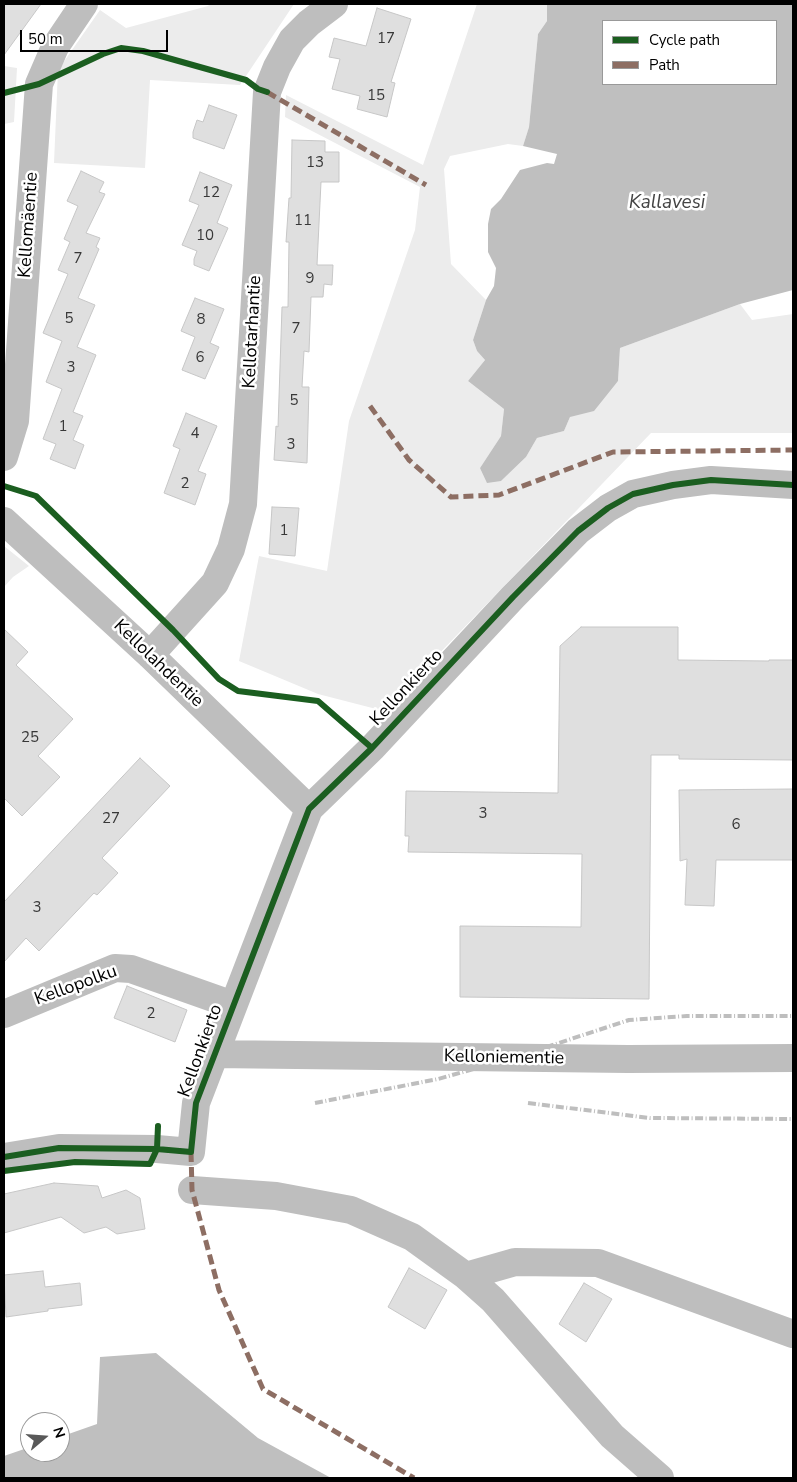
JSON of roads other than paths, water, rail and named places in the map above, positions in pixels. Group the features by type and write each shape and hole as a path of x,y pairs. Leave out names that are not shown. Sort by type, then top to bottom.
{"street":[{"name":"Kellomäentie","path":"4,457 15,421 39,84 55,48 84,4"},
{"name":"Kellotarhantie","path":"150,655 215,583 232,549 243,504 267,92 277,67 292,40 309,23 334,4"},
{"name":"Kellonkierto","path":"4,1157 59,1148 157,1149 191,1152 196,1103 309,809 372,748 578,531 608,508 633,494 673,485 711,480 793,485"},
{"name":"Kellolahdentie","path":"4,521 150,655 309,809"},
{"name":"Kellopolku","path":"4,1014 115,968 131,969 233,1005"},
{"name":"Kelloniementie","path":"214,1054 628,1059 793,1058"},
{"path":"192,1190 276,1196 351,1210 412,1236 466,1276 493,1300 612,1436 660,1478"},
{"path":"466,1276 515,1262 598,1263 793,1334"}],"water":[{"name":"Kallavesi","path":"547,4 793,4 793,290 740,304 620,348 618,381 594,411 570,417 564,431 537,438 526,457 501,481 487,483 480,468 501,436 504,409 468,381 485,360 477,351 473,340 486,300 494,286 496,268 488,252 488,224 491,209 501,199 520,170 547,163 554,164 557,154 523,146 529,127 538,34 547,21"},
{"path":"156,1353 258,1438 331,1478 4,1478 4,1456 20,1450 20,1462 70,1462 70,1433 97,1424 100,1357"}],"railway":[{"path":"315,1103 438,1079 513,1058 629,1020 687,1016 793,1016"},
{"path":"528,1103 650,1118 793,1119"}]}
